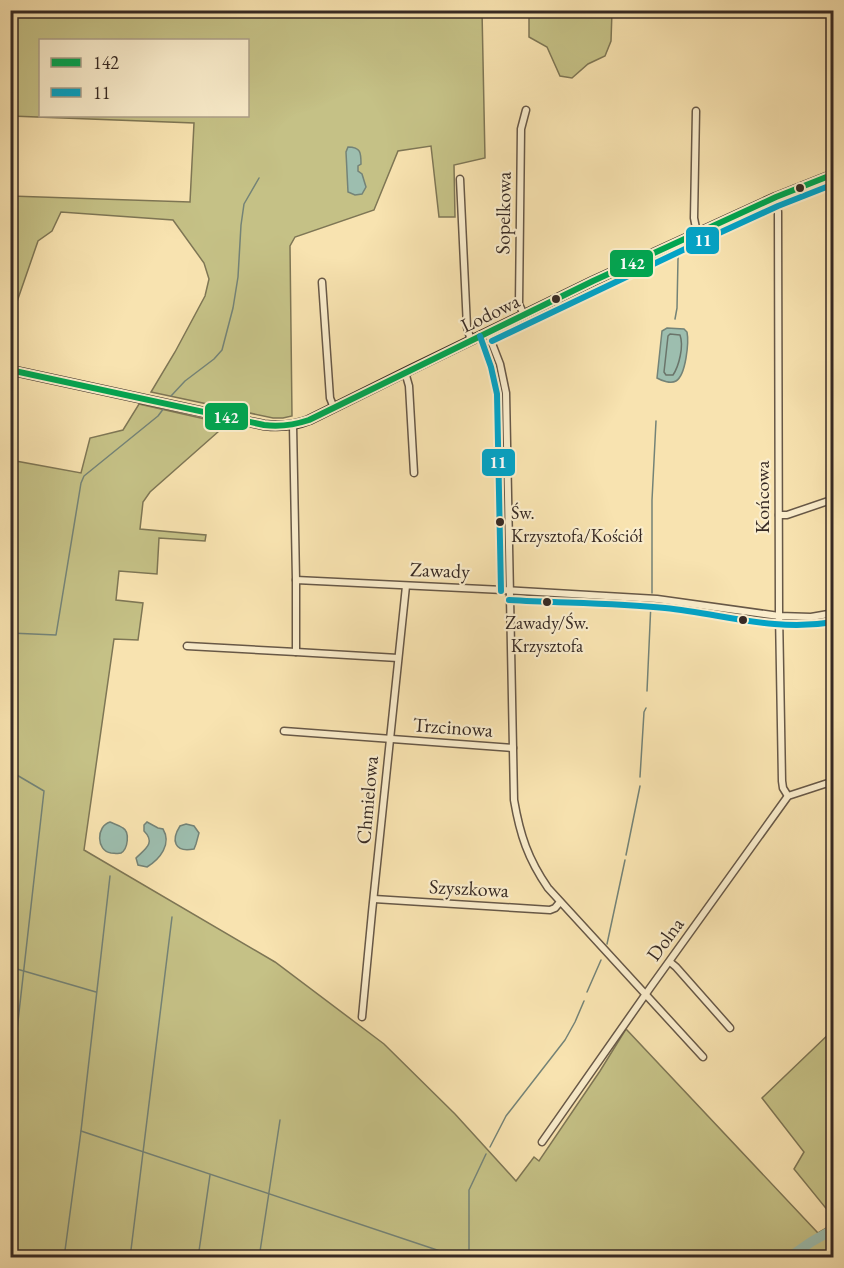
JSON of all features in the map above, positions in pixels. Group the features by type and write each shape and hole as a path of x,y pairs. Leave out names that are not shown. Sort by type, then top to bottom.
{"street":[{"name":"Sopelkowa","path":"524,315 519,304 520,166 521,129 526,110"},
{"path":"696,111 694,218 697,233"},
{"name":"Lodowa","path":"294,425 334,408 593,281 776,197 831,176"},
{"path":"831,176 834,491"},
{"path":"460,179 467,327 471,341"},
{"name":"Końcowa","path":"776,197 778,212 779,616 782,781 788,796"},
{"path":"322,282 330,398 334,408"},
{"path":"488,333 500,364 506,393 514,800 522,840 539,876 560,902 703,1058"},
{"path":"10,370 264,425 279,427 294,425 296,652"},
{"path":"405,372 409,386 414,473"},
{"path":"779,514 787,514 834,499"},
{"name":"Zawady","path":"296,580 665,599 779,616 811,617 834,613"},
{"name":"Chmielowa","path":"362,1017 406,586"},
{"path":"187,646 398,658"},
{"name":"Trzcinowa","path":"284,731 513,748"},
{"path":"788,796 834,781"},
{"name":"Dolna","path":"542,1142 788,796"},
{"name":"Szyszkowa","path":"374,899 550,909 555,908 560,902"},
{"path":"670,962 730,1028"}],"shaded area":[{"path":"11,11 482,11 485,158 454,165 455,217 439,217 431,146 398,151 374,210 295,237 290,246 292,416 273,418 151,392 205,296 209,279 204,263 173,220 61,212 52,231 38,241 11,319 11,196 190,202 194,123 11,116"},
{"path":"529,11 612,11 611,41 605,56 588,64 572,78 560,76 547,47 529,37"},
{"path":"139,404 227,424 150,492 143,502 140,529 206,535 205,541 159,538 157,574 119,571 116,600 143,603 138,640 114,639 84,850 275,962 384,1044 455,1114 516,1181 534,1157 539,1161 626,1029 818,1233 833,1224 833,1257 11,1257 10,460 81,473 90,438 123,430"},
{"path":"833,1030 833,1217 794,1169 804,1152 762,1098"}],"water":[{"path":"348,147 358,149 360,154 361,164 358,166 358,171 362,174 366,187 362,194 355,195 348,192 346,152"},
{"path":"667,328 684,329 688,337 682,372 676,381 672,382 657,378 662,331"},
{"path":"110,822 127,833 127,844 121,853 106,851 100,843 102,828"},
{"path":"147,822 163,829 166,840 163,851 147,867 138,865 136,858 148,846 149,839 144,831 144,825"},
{"path":"186,824 194,826 199,833 194,849 182,849 176,844 177,831 180,826"}],"waterway":[{"path":"171,396 222,350 238,277 244,204 259,178"},
{"path":"675,319 679,252"},
{"path":"10,633 56,635 84,476 158,416 164,408"},
{"path":"652,593 652,500 656,421"},
{"path":"647,691 651,602"},
{"path":"640,777 646,708"},
{"path":"10,771 44,791 10,1092"},
{"path":"626,855 640,786"},
{"path":"607,944 625,860"},
{"path":"64,1258 110,876"},
{"path":"130,1258 172,917"},
{"path":"587,992 601,960"},
{"path":"10,967 96,992"},
{"path":"490,1147 506,1116 565,1040 584,1001"},
{"path":"259,1258 280,1120"},
{"path":"81,1131 461,1258"},
{"path":"469,1258 469,1190 486,1154"},
{"path":"198,1258 210,1175"},
{"path":"788,1258 834,1229"},
{"path":"705,1258 708,1254"}],"transit line":[{"name":"142","path":"10,370 264,425 281,426 298,423 309,420 593,281 776,197 834,174"},
{"name":"11","path":"492,341 706,239 778,206 834,184"},
{"name":"11","path":"480,336 491,367 497,394 501,591"},
{"name":"11","path":"509,600 665,608 769,624 812,625 834,622"}],"place":[{"name":"Św. Krzysztofa/Kościół","path":"500,522"},
{"name":"Zawady/Św. Krzysztofa","path":"547,602"}]}
